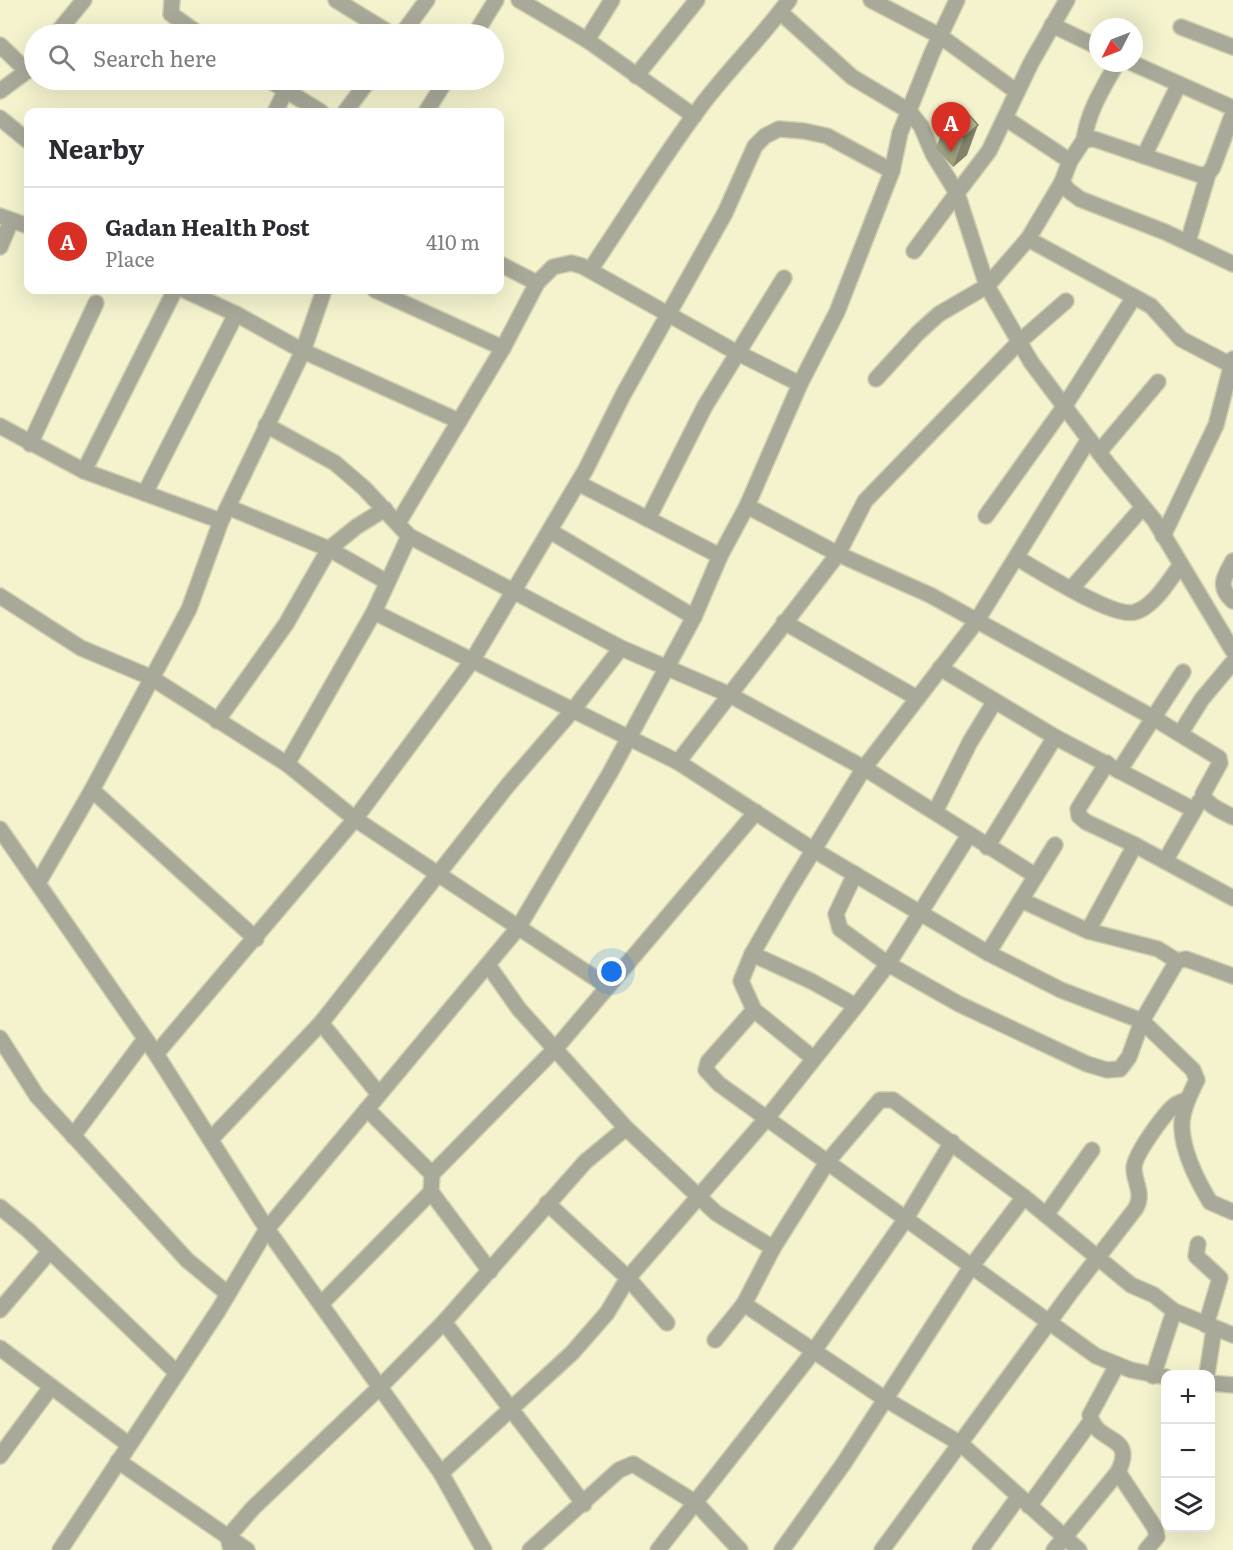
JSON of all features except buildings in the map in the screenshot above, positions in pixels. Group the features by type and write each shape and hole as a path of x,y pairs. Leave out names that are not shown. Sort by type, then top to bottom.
{"street":[{"path":"64,24 84,0"},
{"path":"172,0 171,14 185,24"},
{"path":"336,0 375,24"},
{"path":"409,24 427,0"},
{"path":"481,24 496,0"},
{"path":"519,0 587,40 694,116"},
{"path":"587,40 612,0"},
{"path":"636,76 697,0"},
{"path":"871,0 940,36 1017,92"},
{"path":"60,1550 128,1444 177,1374 267,1229 378,1093 518,928 610,773 628,735 694,617 720,556 747,506 800,384 849,284 892,171 900,134 957,0"},
{"path":"915,251 989,151 1017,92 1067,0"},
{"path":"590,270 694,116 784,6 852,77 909,111 921,126 933,154 957,193 987,285 1019,342 1064,406 1143,507 1233,651"},
{"path":"1052,26 1089,43"},
{"path":"1181,27 1233,47"},
{"path":"0,45 24,61"},
{"path":"1143,68 1233,108"},
{"path":"0,91 24,72"},
{"path":"876,379 918,333 939,314 987,285 1028,239 1062,182 1070,161 1084,140 1090,113 1112,72"},
{"path":"1144,156 1179,84"},
{"path":"276,108 286,90 315,108"},
{"path":"348,108 362,90"},
{"path":"429,108 440,90"},
{"path":"1188,242 1208,174 1213,167 1233,112"},
{"path":"0,118 24,138"},
{"path":"1005,118 1070,161"},
{"path":"156,1054 355,819 471,661 578,483 623,395 725,213 749,157 765,136 779,129 827,136 892,171"},
{"path":"1084,140 1094,139 1200,175 1208,174"},
{"path":"1062,182 1080,199 1188,242 1233,264"},
{"path":"0,247 5,218 24,225"},
{"path":"1028,239 1151,306 1180,339 1232,362 1227,406 1163,536"},
{"path":"398,523 504,348 537,283 545,272 561,264 582,266 590,270 740,354 800,384"},
{"path":"504,266 537,283"},
{"path":"648,519 692,430 784,278"},
{"path":"84,471 173,294"},
{"path":"193,294 236,314 303,351 459,421"},
{"path":"38,883 92,789 150,677 189,609 225,514 303,351 323,294"},
{"path":"384,294 504,348"},
{"path":"986,516 1064,406 1134,297"},
{"path":"678,762 728,694 838,554 865,501 1019,342 1066,301"},
{"path":"30,444 96,303"},
{"path":"145,493 236,314"},
{"path":"1099,452 1158,382"},
{"path":"266,425 335,463 385,509 409,536 621,648 728,694 864,768 1035,876"},
{"path":"0,426 84,471 145,493 225,514 329,549 387,582"},
{"path":"813,1058 754,1010 741,981 752,954 812,849 864,768 976,622 1089,439"},
{"path":"578,483 720,556"},
{"path":"747,506 838,554 930,596 1152,717 1219,758 1220,762 1165,861"},
{"path":"1071,589 1143,507"},
{"path":"218,721 286,624 329,549 356,527 385,509"},
{"path":"550,531 694,617"},
{"path":"287,764 374,612 409,536"},
{"path":"1017,558 1071,589 1121,613 1136,612 1154,600 1180,566"},
{"path":"1233,561 1222,581 1222,586 1233,601"},
{"path":"0,596 81,648 150,677 287,764 355,819 606,986"},
{"path":"374,612 471,661 628,735 678,762 812,849 988,953 1061,990 1142,1022 1193,1070 1197,1080 1188,1099 1181,1127 1185,1146 1210,1202 1233,1212"},
{"path":"784,622 918,698"},
{"path":"210,1139 321,1023 508,785 573,710 621,648"},
{"path":"1180,734 1202,699 1233,662"},
{"path":"940,668 1055,737 1194,810"},
{"path":"1182,672 1152,717 1078,809 1079,816 1086,822 1135,845 1233,898"},
{"path":"934,812 970,742 995,701"},
{"path":"987,847 1055,737"},
{"path":"92,789 255,939"},
{"path":"1203,794 1214,807 1233,817"},
{"path":"490,1271 431,1192 432,1174 556,1048 606,986 756,812"},
{"path":"0,829 156,1054 267,1229 322,1303 441,1473 484,1550"},
{"path":"441,1473 572,1353 607,1313 628,1278 767,1118 888,964 969,835"},
{"path":"988,953 1054,845"},
{"path":"1088,931 1135,845"},
{"path":"855,874 836,914 836,921 840,929 888,964 959,1005 1087,1064 1107,1070 1120,1069 1129,1057 1142,1022 1177,961"},
{"path":"1022,900 1088,931 1158,949 1177,961 1186,959 1233,976"},
{"path":"752,954 811,981 856,1006"},
{"path":"488,965 519,1009 626,1128 716,1213 773,1248"},
{"path":"754,1010 712,1056 706,1070 719,1084 828,1161 904,1220 1096,1356 1117,1365 1159,1376 1174,1311"},
{"path":"321,1023 378,1093"},
{"path":"0,1038 37,1096 187,1260 228,1294"},
{"path":"73,1136 145,1039"},
{"path":"715,1340 744,1304 773,1248 828,1161 880,1100 886,1099 893,1100 952,1142 1024,1197 1131,1285 1154,1295 1174,1311 1233,1335"},
{"path":"882,1550 1048,1322 1100,1258 1140,1201 1140,1188 1134,1171 1135,1160 1175,1105 1188,1099"},
{"path":"367,1109 432,1174"},
{"path":"230,1544 253,1508 380,1387 444,1322 585,1162 626,1128"},
{"path":"658,1550 813,1352 904,1220 952,1142"},
{"path":"1046,1215 1092,1150"},
{"path":"322,1303 431,1192"},
{"path":"782,1550 844,1464 971,1267 1024,1197"},
{"path":"547,1203 628,1278 667,1323"},
{"path":"0,1207 50,1251 177,1374"},
{"path":"1198,1244 1196,1256 1220,1278 1210,1327 1207,1370"},
{"path":"0,1310 50,1251"},
{"path":"744,1304 885,1400 961,1444 1079,1550"},
{"path":"444,1322 584,1504"},
{"path":"0,1348 128,1444"},
{"path":"1054,1550 1118,1472 1124,1459 1124,1452 1114,1441 1098,1430 1090,1415 1117,1365"},
{"path":"1215,1383 1233,1385"},
{"path":"0,1456 51,1387"},
{"path":"980,1550 1091,1420"},
{"path":"118,1461 230,1544 247,1550"},
{"path":"530,1550 620,1470 633,1464 696,1503 740,1550"},
{"path":"1118,1472 1155,1528 1157,1538 1146,1550"}],"place":[{"name":"Gadan Health Post","path":"951,152"}]}
